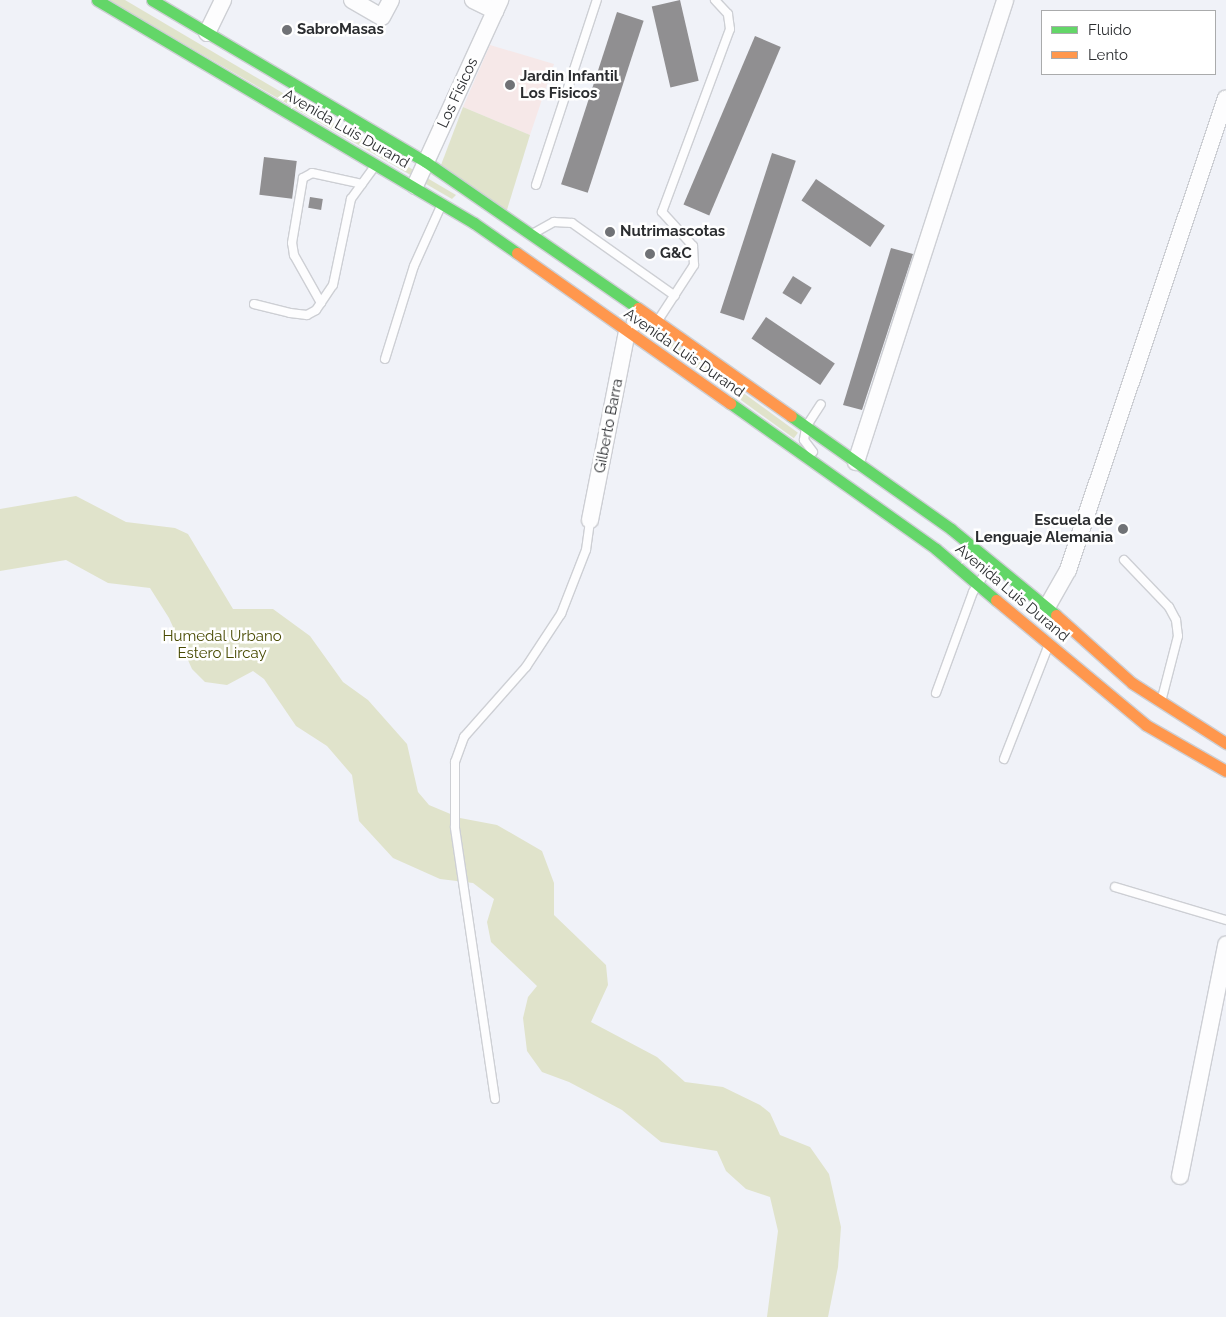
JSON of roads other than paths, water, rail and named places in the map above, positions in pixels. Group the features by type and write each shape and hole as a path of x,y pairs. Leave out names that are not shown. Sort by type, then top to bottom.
{"street":[{"name":"Avenida Luis Durand","path":"97,0 442,202 848,487 979,582 1139,720 1226,771"},
{"name":"Avenida Luis Durand","path":"152,0 426,162 856,462 993,562 1047,606 1104,660 1161,705 1226,743"},
{"path":"207,33 223,0"},
{"path":"352,0 382,17 391,0"},
{"path":"473,0 498,6"},
{"path":"856,462 1005,0"},
{"name":"Los Físicos","path":"415,186 498,6"},
{"path":"1047,606 1068,570 1226,99"},
{"name":"Gilberto Barra","path":"590,520 627,332"},
{"path":"1180,1176 1226,945"}],"lane":[{"path":"536,185 597,0"},
{"path":"555,281 579,286 637,326 657,322 676,296 694,265 695,252 689,241 663,216 662,206 730,29 728,14 715,0"},
{"path":"254,304 307,314 320,303 334,285 349,207 362,184 377,164"},
{"path":"320,303 294,255 292,243 304,178 312,173 362,184"},
{"path":"385,359 414,266 442,202"},
{"path":"529,235 554,222 572,223 676,296"},
{"path":"821,404 806,427 804,440 811,450 846,476 848,487"},
{"path":"495,1099 455,827 455,762 464,737 526,667 561,614 579,572 590,520"},
{"path":"1124,560 1169,607 1176,620 1178,636 1161,705"},
{"path":"936,694 979,582 993,562"},
{"path":"1004,759 1050,643"},
{"path":"1115,887 1226,920"}],"place":[{"name":"SabroMasas","path":"287,30"},
{"name":"Jardin Infantil Los Fisicos","path":"510,85"},
{"name":"Nutrimascotas","path":"610,232"},
{"name":"G&C","path":"650,254"},
{"name":"Escuela de Lenguaje Alemania","path":"1123,529"}],"park label":[{"name":"Humedal Urbano Estero Lircay","path":"222,644"}]}
